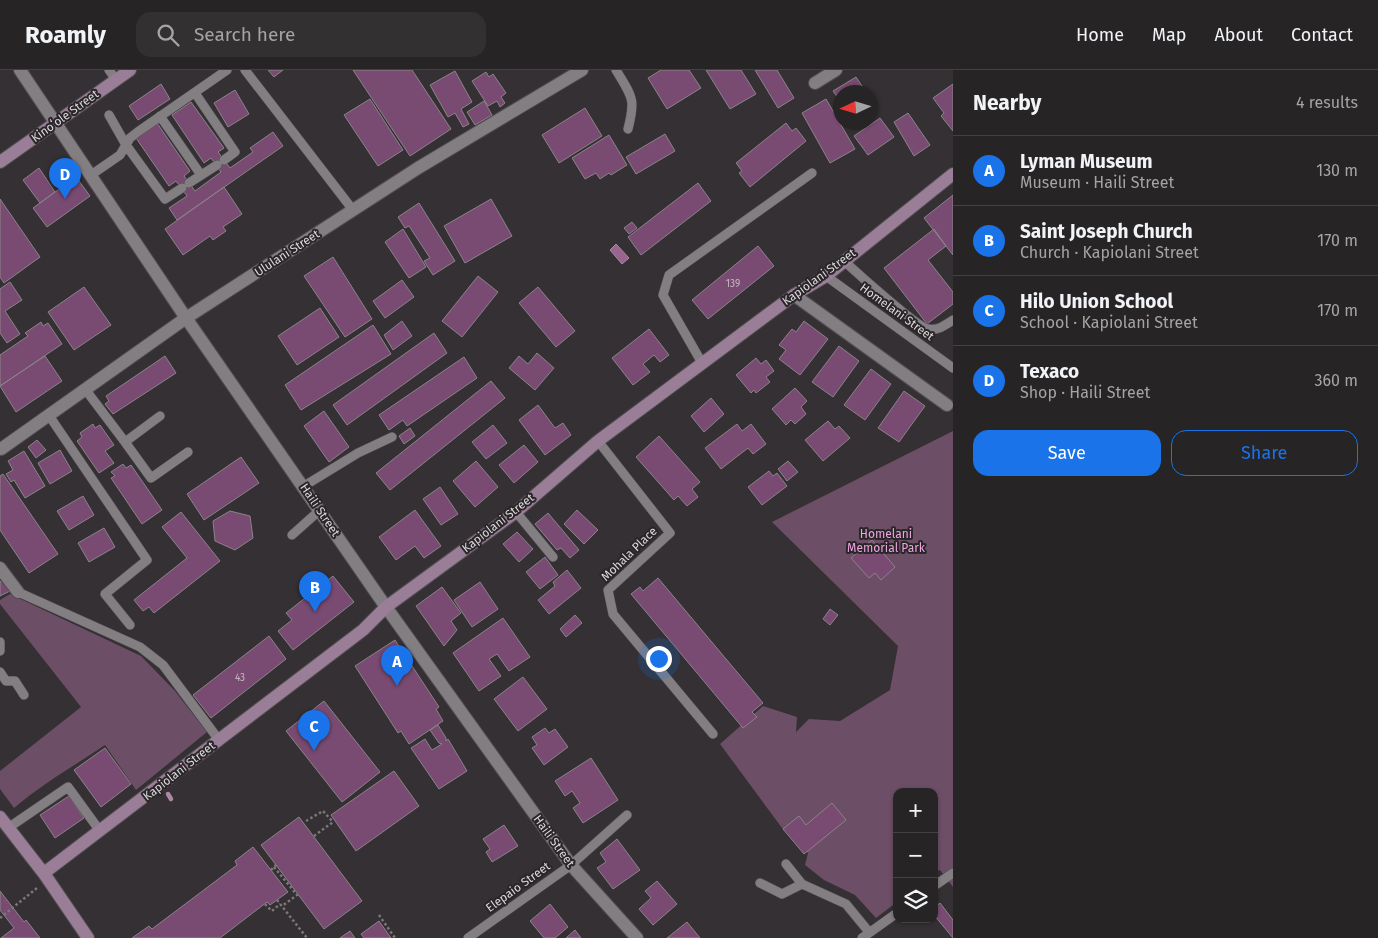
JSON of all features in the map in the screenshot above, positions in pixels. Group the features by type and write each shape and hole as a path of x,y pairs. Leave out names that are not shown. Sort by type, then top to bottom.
{"street":[{"name":"Haili Street","path":"20,70 186,318 386,607 571,864 637,938"},
{"name":"Kinoʻole Street","path":"0,162 55,122 112,75 130,70"},
{"name":"Ululani Street","path":"2,448 186,318 352,210 582,70"},
{"path":"815,83 836,70"},
{"name":"Kapiolani Street","path":"44,873 363,630 386,607 516,512 598,441 794,295 826,276 953,174"},
{"path":"794,295 947,405"},
{"path":"0,568 18,592"},
{"path":"0,817 44,873 88,938"}],"lane":[{"path":"91,175 120,155 134,134 227,70"},
{"path":"245,70 352,210"},
{"path":"616,70 633,99 628,130"},
{"path":"109,115 126,145 165,199 235,152 195,92"},
{"path":"160,116 201,175"},
{"path":"702,363 664,295 669,275 812,172"},
{"path":"844,261 872,287 927,330 940,329 953,320"},
{"name":"Homelani Street","path":"826,276 953,368"},
{"path":"85,389 151,478 188,452"},
{"path":"48,414 147,560 105,594 130,625"},
{"path":"125,442 160,416"},
{"path":"304,486 358,453 392,436"},
{"name":"Mohala Place","path":"598,441 670,533 608,590 613,614 713,734"},
{"path":"292,535 320,510"},
{"path":"516,512 553,556"},
{"path":"18,592 140,647 162,665 219,740"},
{"path":"0,642 0,651"},
{"path":"0,672 6,681 15,680 24,695"},
{"path":"8,828 68,787 100,831"},
{"name":"Elepaio Street","path":"468,938 571,864 627,815"},
{"path":"786,864 802,884 846,904 865,935 893,916"},
{"path":"938,883 953,873"},
{"path":"760,883 782,894 802,884"}],"path":[{"path":"306,821 323,811 334,821 314,836"},
{"path":"266,904 272,911 297,895 275,866 271,870"},
{"path":"0,918 37,888"},
{"path":"277,900 307,938"},
{"path":"379,915 395,938"}],"green space":[{"name":"Homelani Memorial Park","path":"953,431 953,887 940,870 938,871 938,788 893,788 893,905 876,918 855,895 824,880 805,865 808,853 782,828 720,744 763,706 797,717 796,732 809,719 840,721 890,690 898,646 772,522"},
{"path":"10,594 141,656 175,691 207,732 136,790 105,745 47,783 14,808 0,789 0,771 81,707 0,604 0,600"}],"shaded area":[{"path":"616,244 629,258 622,264 610,250"}],"building":[{"path":"268,70 283,70 274,77"},
{"path":"353,70 412,70 451,129 410,156"},
{"path":"661,70 689,70 701,88 667,109 648,78"},
{"path":"706,70 741,70 756,94 730,109"},
{"path":"755,70 777,70 794,98 778,108"},
{"path":"455,71 472,102 461,109 469,124 463,127 455,113 448,117 430,85"},
{"path":"486,72 489,77 493,74 506,93 501,97 505,103 500,107 497,101 488,106 472,81"},
{"path":"856,77 861,85 843,85"},
{"path":"161,84 170,99 138,120 129,106"},
{"path":"953,84 953,131 941,116 944,113 933,98"},
{"path":"235,90 249,114 228,127 214,103"},
{"path":"370,99 403,150 378,166 344,115"},
{"path":"826,99 833,111 833,130 844,130 855,149 830,163 802,113"},
{"path":"484,101 492,115 475,125 467,112"},
{"path":"191,102 224,148 218,152 230,168 253,152 250,148 273,132 283,146 177,220 169,208 187,196 176,181 169,186 136,138 157,123 190,171 184,176 195,191 221,172 211,158 204,163 172,115"},
{"path":"585,108 602,136 559,163 542,135"},
{"path":"908,113 930,145 914,156 894,122"},
{"path":"880,118 894,137 868,155 854,136 863,130 878,130 878,119"},
{"path":"786,123 792,131 796,128 806,141 750,187 739,173 742,171 736,163"},
{"path":"665,134 675,151 636,174 626,157"},
{"path":"609,135 627,165 611,175 609,173 600,179 596,173 585,179 572,158"},
{"path":"39,168 55,192 40,203 23,180"},
{"path":"76,177 90,196 47,227 33,208"},
{"path":"698,183 711,201 641,255 628,237"},
{"path":"224,187 242,214 223,227 226,231 213,240 210,236 183,255 165,229"},
{"path":"953,195 953,255 924,218"},
{"path":"0,199 40,257 4,283 0,277"},
{"path":"491,199 512,236 465,263 444,226"},
{"path":"419,203 455,261 433,275 424,261 430,258 409,226 405,228 398,217"},
{"path":"632,222 637,228 629,234 624,228"},
{"path":"403,229 426,267 409,278 385,242"},
{"path":"934,229 946,246 928,260 953,292 953,304 927,324 884,268"},
{"path":"758,246 774,266 708,319 692,300"},
{"path":"333,257 372,319 345,337 304,276"},
{"path":"478,276 498,292 462,337 442,321"},
{"path":"402,280 414,297 385,318 373,301"},
{"path":"10,282 22,300 5,311 20,334 7,343 0,333 0,289"},
{"path":"84,287 111,325 74,350 48,312"},
{"path":"538,287 575,331 556,347 519,303"},
{"path":"320,308 339,337 297,365 278,336"},
{"path":"402,321 412,336 393,350 384,335"},
{"path":"804,321 828,339 800,375 779,359 786,350 779,345 792,329 796,332"},
{"path":"41,322 43,326 48,323 62,344 0,386 0,355 28,336 25,333"},
{"path":"373,325 391,354 301,410 285,385"},
{"path":"649,329 669,355 660,362 654,355 643,364 650,372 633,385 612,358"},
{"path":"434,333 447,353 347,425 333,405"},
{"path":"839,346 859,361 833,397 812,382"},
{"path":"537,353 554,368 535,390 509,368 519,356 528,364"},
{"path":"45,356 62,381 16,412 0,386"},
{"path":"165,356 176,373 113,414 105,404 109,401 106,396"},
{"path":"464,357 477,378 407,426 403,420 389,430 379,415"},
{"path":"756,358 761,364 766,360 774,371 766,377 770,382 756,393 754,390 751,393 736,375"},
{"path":"871,369 891,384 865,420 844,405"},
{"path":"491,381 505,398 390,490 376,473"},
{"path":"795,388 807,401 801,407 806,414 795,424 791,420 786,425 772,409"},
{"path":"904,391 925,406 899,442 878,428"},
{"path":"711,398 724,414 704,432 691,416"},
{"path":"538,405 555,428 563,423 571,435 545,455 519,420"},
{"path":"324,411 349,447 329,462 304,426"},
{"path":"828,421 835,429 839,426 850,438 823,461 805,440"},
{"path":"93,424 95,428 100,425 114,445 105,451 114,463 99,473 77,441 82,437 80,433"},
{"path":"737,424 742,431 751,424 766,444 753,454 748,448 721,469 705,448"},
{"path":"493,425 507,443 486,459 472,442"},
{"path":"410,428 415,436 404,444 399,436"},
{"path":"659,436 700,482 692,489 698,497 687,506 678,496 674,500 636,457"},
{"path":"37,440 46,450 36,458 28,447"},
{"path":"524,445 538,462 514,483 499,465"},
{"path":"60,450 72,471 50,484 38,463"},
{"path":"24,451 45,486 25,498 14,480 11,482 6,474 13,470 8,461"},
{"path":"241,457 259,483 204,520 187,494"},
{"path":"476,461 498,487 475,507 453,481"},
{"path":"788,461 798,472 787,481 778,469"},
{"path":"123,464 126,468 131,465 162,510 142,524 111,478 115,476 111,472"},
{"path":"769,471 773,476 777,473 787,486 762,505 748,487"},
{"path":"3,474 58,554 29,573 0,530 0,476"},
{"path":"440,487 458,514 441,525 423,499"},
{"path":"83,496 94,515 69,530 57,511"},
{"path":"415,510 441,546 424,558 415,546 396,560 379,537"},
{"path":"577,510 598,530 584,544 564,524"},
{"path":"230,511 250,516 253,538 235,550 215,541 213,521"},
{"path":"181,512 220,561 154,613 149,607 143,611 134,600 187,558 162,527"},
{"path":"548,513 579,550 570,558 561,548 557,550 535,524"},
{"path":"104,528 115,547 89,562 78,543"},
{"path":"517,532 533,549 519,562 503,544"},
{"path":"872,540 895,567 881,580 875,573 869,578 851,558"},
{"path":"545,557 558,575 540,589 526,572"},
{"path":"567,570 581,588 549,614 538,600 555,586 553,582"},
{"path":"333,576 354,602 293,650 278,631 292,620 286,613"},
{"path":"658,578 763,703 752,712 757,717 743,728 631,594 640,587 643,591"},
{"path":"2,580 10,591 0,596 0,582"},
{"path":"480,582 498,609 472,627 454,600"},
{"path":"442,587 461,613 451,621 457,630 444,646 416,606"},
{"path":"830,609 838,615 830,625 823,619"},
{"path":"575,615 582,623 566,637 560,629"},
{"path":"503,618 530,657 509,671 497,654 489,659 501,676 479,691 453,653"},
{"path":"269,636 286,659 211,718 193,695"},
{"path":"395,640 439,707 436,709 443,721 409,744 401,731 398,733 355,666"},
{"path":"523,677 547,709 518,731 494,699"},
{"path":"324,701 380,772 342,802 286,731"},
{"path":"438,725 446,741 448,739 467,771 439,789 411,748 425,739 432,750 442,744 439,743 430,730"},
{"path":"545,728 549,733 555,729 568,747 544,765 532,748 537,745 532,737"},
{"path":"105,748 131,784 101,807 74,770"},
{"path":"591,758 618,800 583,823 573,808 580,803 572,791 565,796 555,781"},
{"path":"394,771 419,806 356,851 331,815"},
{"path":"69,796 84,818 55,838 40,815"},
{"path":"832,803 846,820 804,854 783,829 799,816 806,825"},
{"path":"299,817 362,901 324,929 261,845"},
{"path":"504,825 518,846 492,862 486,852 490,849 483,839"},
{"path":"617,839 640,870 613,889 597,868 606,862 600,853"},
{"path":"253,847 288,892 270,905 267,902 220,938 132,938 149,926 152,929 237,865 235,861"},
{"path":"657,881 677,904 653,925 639,909 651,898 645,891"},
{"path":"0,891 24,922 26,920 40,938 1,938 14,928 0,910"},
{"path":"940,903 953,920 953,938 938,920 938,905"},
{"path":"550,904 568,927 555,938 544,938 530,921"},
{"path":"379,921 391,938 364,938 361,934"},
{"path":"687,922 700,938 667,938"},
{"path":"575,930 581,938 566,938"},
{"path":"350,931 355,938 340,938"}],"waterway":[{"path":"168,794 171,799"}],"place":[{"name":"Texaco","path":"65,199"},
{"name":"Saint Joseph Church","path":"315,612"},
{"name":"Lyman Museum","path":"397,686"},
{"name":"Hilo Union School","path":"314,751"}]}
